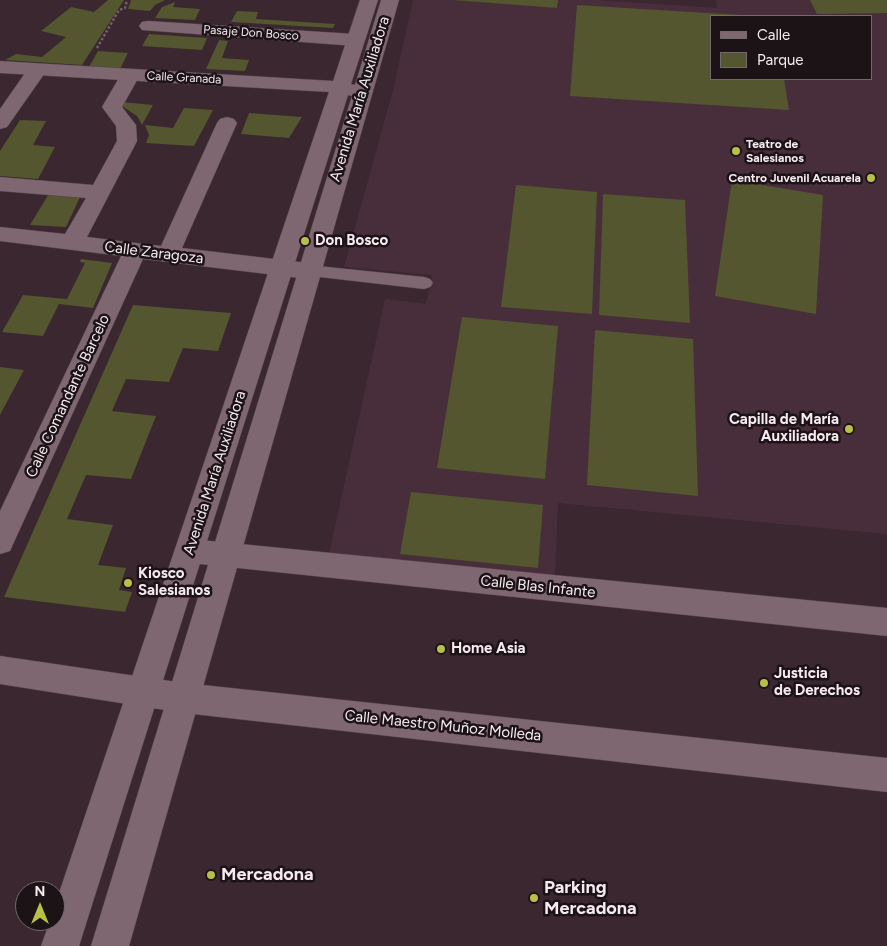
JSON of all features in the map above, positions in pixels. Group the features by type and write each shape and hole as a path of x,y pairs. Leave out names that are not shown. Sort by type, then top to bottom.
{"street":[{"name":"Avenida María Auxiliadora","path":"110,946 227,555 308,271 349,94 355,40 369,0"},
{"name":"Avenida María Auxiliadora","path":"60,946 281,268 349,94 390,0"},
{"name":"Pasaje Don Bosco","path":"148,26 355,40"},
{"name":"Calle Granada","path":"0,67 130,75 349,94"},
{"path":"0,123 37,70"},
{"path":"72,243 127,141 126,125 112,107 130,75"},
{"path":"168,255 227,123"},
{"path":"0,184 100,192"},
{"name":"Calle Zaragoza","path":"1,237 72,243 308,271"},
{"name":"Calle Comandante Barcelo","path":"0,542 135,251"},
{"name":"Calle Blas Infante","path":"190,551 887,622"},
{"name":"Calle Maestro Muñoz Molleda","path":"0,670 184,698 887,775"}],"lane":[{"path":"308,271 424,283"}],"path":[{"path":"82,72 119,10 125,8 128,0"}],"shaded area":[{"path":"413,0 596,0 717,8 716,0 887,0 887,534 558,503 555,576 329,554 385,299 426,304 432,275 344,267 393,90"}],"green space":[{"path":"108,0 124,0 82,65 5,60 16,54 42,57 66,37 41,31 71,7 94,12"},
{"path":"131,0 165,0 155,5 150,11 128,9"},
{"path":"453,0 558,0 557,8"},
{"path":"810,0 887,0 887,13 817,14"},
{"path":"175,2 173,7 200,9 195,20 155,18 162,7"},
{"path":"577,5 741,15 710,15 710,80 784,80 789,110 570,96"},
{"path":"237,11 258,12 256,19 335,24 333,28 231,22"},
{"path":"149,34 207,38 202,50 142,46"},
{"path":"219,40 228,41 222,58 249,60 245,71 206,69"},
{"path":"98,51 128,53 120,69 89,67"},
{"path":"122,102 153,105 142,125 137,116 119,104"},
{"path":"184,108 213,110 194,146 146,143 149,135 145,125 173,128"},
{"path":"249,113 302,117 289,138 241,134"},
{"path":"20,120 46,121 33,145 55,147 38,179 0,176 0,151"},
{"path":"732,180 823,195 816,314 715,296"},
{"path":"516,185 597,192 592,314 501,307"},
{"path":"50,192 82,193 66,227 30,225"},
{"path":"603,194 685,200 690,323 599,315"},
{"path":"81,259 112,263 93,308 59,304 43,336 2,332 23,295 67,299 85,263 80,262"},
{"path":"133,305 231,313 218,351 183,348 169,382 126,379 112,411 156,416 131,479 86,475 67,519 113,525 98,565 126,568 119,590 132,592 125,612 4,597"},
{"path":"462,317 558,326 545,479 437,468"},
{"path":"595,330 693,339 698,496 587,485"},
{"path":"0,367 24,370 0,415"},
{"path":"411,492 543,505 538,568 400,554"}],"place":[{"name":"Teatro de Salesianos","path":"736,151"},
{"name":"Centro Juvenil Acuarela","path":"871,178"},
{"name":"Don Bosco","path":"305,241"},
{"name":"Capilla de María Auxiliadora","path":"849,429"},
{"name":"Kiosco Salesianos","path":"128,583"},
{"name":"Home Asia","path":"441,649"},
{"name":"Justicia de Derechos","path":"764,683"},
{"name":"Mercadona","path":"211,875"},
{"name":"Parking Mercadona","path":"534,898"}]}
